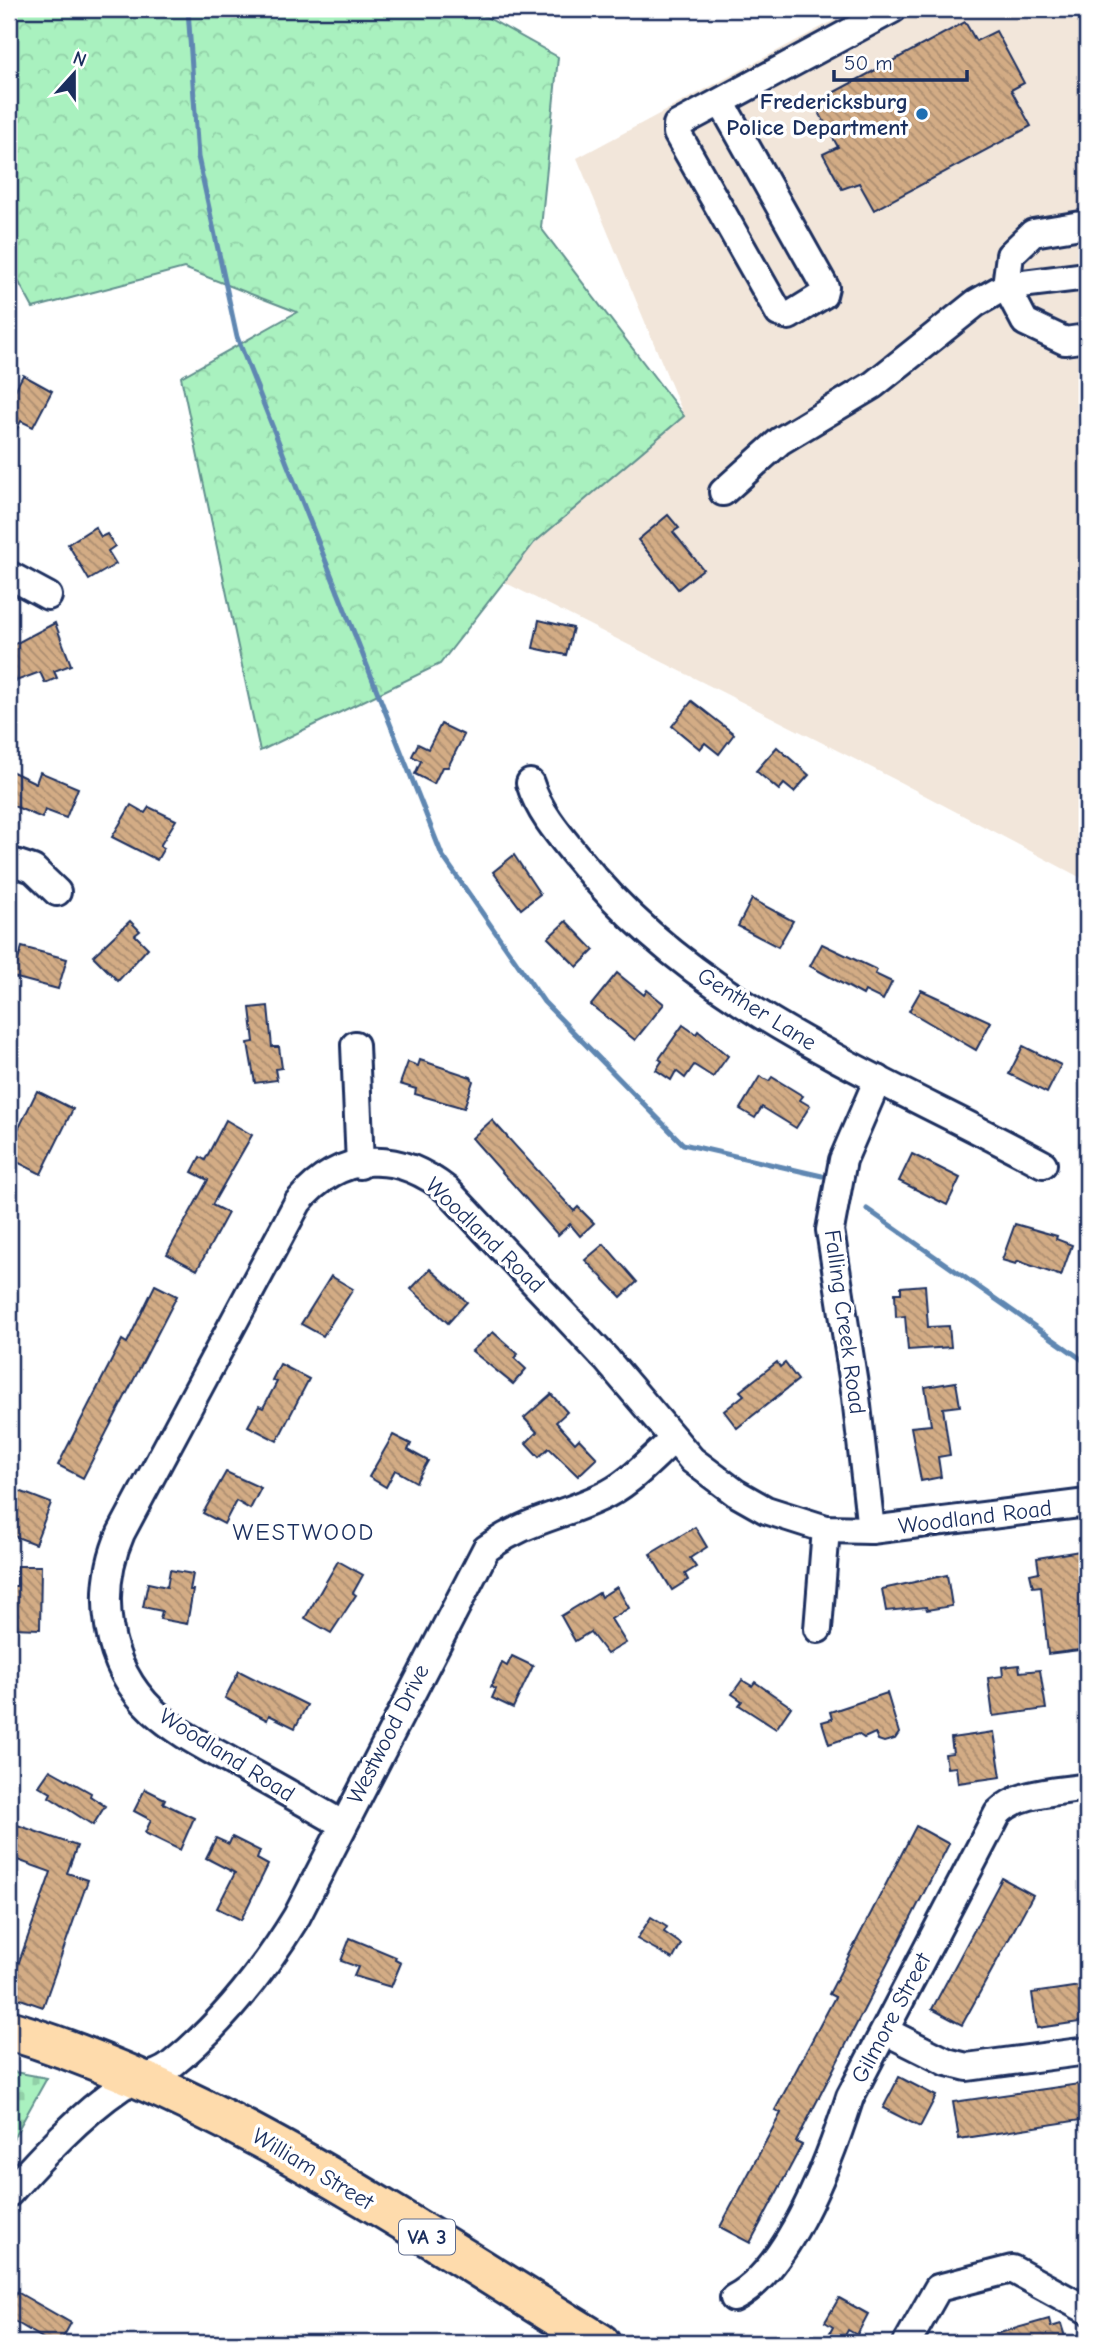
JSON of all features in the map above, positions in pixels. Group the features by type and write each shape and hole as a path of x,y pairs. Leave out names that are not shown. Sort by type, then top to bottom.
{"highway":[{"name":"William Street","path":"9,2030 144,2079 253,2132 600,2343"}],"street":[{"path":"722,102 824,287 823,295 789,316 779,313 677,133 677,125 894,9"},
{"path":"1087,224 1033,233 1010,255 1006,286 1025,323 1065,341 1087,338"},
{"path":"723,492 780,441 873,385 976,303 1006,286 1087,276"},
{"path":"9,575 48,596"},
{"name":"Genther Lane","path":"530,783 535,799 583,865 652,938 761,1015 877,1079 1043,1164"},
{"path":"9,860 33,869 57,891"},
{"path":"355,1045 360,1165"},
{"name":"Falling Creek Road","path":"871,1530 856,1397 830,1230 843,1160 877,1079"},
{"name":"Woodland Road","path":"342,1824 179,1732 152,1710 134,1689 120,1662 108,1623 106,1596 109,1569 121,1533 298,1202 325,1177 360,1165 395,1162 423,1173 447,1190 606,1359 701,1467 736,1493 778,1514 826,1529 871,1530 1087,1503"},
{"name":"Westwood Drive","path":"9,2193 90,2113 123,2085 144,2079 170,2066 233,2005 260,1972 297,1916 342,1824 486,1549 511,1530 602,1497 622,1485 674,1439"},
{"path":"818,1629 826,1529"},
{"name":"Gilmore Street","path":"734,2298 750,2290 780,2256 834,2144 850,2097 998,1813 1006,1804 1021,1798 1087,1787"},
{"path":"885,2031 947,2063 967,2067 1087,2052"},
{"path":"907,2343 938,2288 1012,2269 1087,2310"}],"shaded area":[{"path":"855,9 1087,9 1087,881 894,779 504,582 534,543 684,416 577,158"}],"green space":[{"path":"9,9 472,9 558,57 541,228 684,416 534,543 440,664 260,751 181,377 297,312 184,268 33,308 9,264"},
{"path":"9,2071 47,2078 9,2146"}],"building":[{"name":"Fredericksburg Police Department","path":"965,22 976,41 996,31 1024,83 1011,90 1031,126 874,210 859,183 842,189 823,154 838,147 814,103"},
{"path":"23,375 52,391 33,427 21,421 9,444 9,402"},
{"path":"668,515 679,528 673,532 703,569 678,589 638,540"},
{"path":"95,527 101,537 107,534 115,546 108,551 116,564 89,580 68,544"},
{"path":"539,620 573,628 566,655 533,648"},
{"path":"55,623 71,665 54,671 57,678 45,683 40,672 16,681 9,662 9,647"},
{"path":"692,701 734,734 719,754 705,743 700,749 672,726"},
{"path":"441,724 464,735 448,767 442,767 434,784 415,774 421,761 412,756 418,744 428,749"},
{"path":"777,747 809,775 794,792 784,784 779,790 756,771"},
{"path":"9,770 36,783 40,772 78,788 66,818 45,810 42,818 9,804"},
{"path":"131,805 145,813 149,807 176,820 160,846 164,848 157,860 112,837"},
{"path":"514,855 540,894 521,909 493,872"},
{"path":"752,899 793,921 778,947 738,926"},
{"path":"130,921 140,931 135,935 148,948 118,981 93,956"},
{"path":"566,921 594,950 577,967 548,938"},
{"path":"822,944 877,970 875,974 892,982 883,1000 865,991 863,995 810,966"},
{"path":"22,947 67,959 58,989 13,977"},
{"path":"617,973 644,995 647,990 664,1004 635,1040 591,1005"},
{"path":"921,990 991,1022 976,1050 909,1011"},
{"path":"268,1006 272,1047 279,1047 282,1068 275,1069 277,1080 255,1083 248,1043 254,1042 250,1008"},
{"path":"683,1025 696,1034 698,1031 728,1056 713,1077 694,1065 685,1078 676,1071 671,1080 656,1070 662,1061 659,1059"},
{"path":"1023,1046 1061,1065 1047,1093 1009,1074"},
{"path":"420,1060 471,1077 473,1081 464,1108 415,1094 416,1089 400,1084 408,1062 418,1066"},
{"path":"760,1076 769,1081 772,1077 803,1096 800,1100 810,1106 796,1128 762,1107 755,1118 740,1109"},
{"path":"37,1091 73,1109 41,1174 9,1158 9,1148"},
{"path":"226,1120 252,1135 212,1205 228,1213 197,1270 167,1254 208,1180 192,1172 200,1157 205,1160"},
{"path":"492,1120 574,1211 578,1207 594,1223 580,1236 570,1224 558,1235 472,1138"},
{"path":"912,1154 960,1178 947,1205 899,1181"},
{"path":"1015,1224 1057,1236 1056,1239 1072,1245 1061,1276 1018,1261 1016,1264 1002,1260"},
{"path":"604,1244 637,1282 621,1297 585,1260"},
{"path":"430,1269 467,1302 448,1323 411,1289"},
{"path":"331,1276 353,1289 323,1336 301,1324"},
{"path":"155,1285 177,1296 83,1478 58,1465 122,1340 127,1343"},
{"path":"925,1285 928,1327 949,1326 951,1347 908,1350 905,1316 896,1317 895,1293 901,1293 901,1287"},
{"path":"493,1332 518,1354 514,1358 526,1369 513,1384 472,1351"},
{"path":"777,1362 780,1367 785,1363 798,1380 737,1428 724,1411 744,1395 740,1391"},
{"path":"280,1364 309,1379 277,1441 248,1426 259,1406 263,1408 277,1382 272,1380"},
{"path":"956,1382 960,1406 943,1408 950,1455 938,1457 941,1477 921,1481 911,1427 931,1425 925,1387"},
{"path":"551,1394 567,1412 556,1422 575,1443 579,1439 597,1458 578,1476 549,1448 539,1457 526,1443 537,1432 524,1418"},
{"path":"393,1435 411,1444 408,1450 428,1461 416,1482 395,1470 386,1487 369,1477"},
{"path":"226,1472 261,1488 250,1509 236,1501 224,1524 203,1513"},
{"path":"14,1489 51,1503 35,1544 9,1534 9,1503"},
{"path":"695,1527 707,1547 690,1558 696,1567 685,1574 688,1580 672,1590 650,1554"},
{"path":"1080,1551 1087,1602 1087,1649 1048,1654 1041,1586 1033,1587 1030,1574 1039,1572 1037,1558"},
{"path":"338,1561 363,1575 353,1593 356,1595 331,1633 305,1618"},
{"path":"17,1566 41,1566 40,1629 12,1628 13,1586 17,1586"},
{"path":"170,1570 193,1574 187,1624 160,1619 162,1611 143,1607 148,1583 167,1587"},
{"path":"947,1575 952,1606 927,1610 926,1607 886,1611 882,1589"},
{"path":"617,1587 629,1608 611,1619 626,1643 607,1654 590,1632 575,1641 561,1616 599,1593 601,1597"},
{"path":"512,1656 533,1666 513,1708 492,1698 496,1689 491,1687 502,1663 507,1666"},
{"path":"1019,1665 1020,1672 1040,1670 1046,1709 993,1716 988,1678 1003,1676 1002,1667"},
{"path":"239,1671 307,1705 295,1728 269,1715 267,1720 225,1698"},
{"path":"742,1680 752,1686 755,1682 791,1707 776,1729 739,1705 742,1701 732,1694"},
{"path":"887,1693 899,1733 895,1739 884,1742 878,1740 875,1733 864,1738 858,1734 829,1744 822,1722 832,1719 830,1712"},
{"path":"994,1732 1001,1777 958,1783 956,1767 947,1768 945,1754 953,1753 951,1738"},
{"path":"50,1770 91,1793 90,1796 105,1806 93,1825 49,1797 51,1793 39,1786"},
{"path":"145,1789 165,1799 163,1803 194,1818 180,1850 145,1833 151,1820 134,1811"},
{"path":"9,1822 77,1846 67,1873 88,1880 43,2007 9,1995 9,1990 51,1872 9,1857"},
{"path":"916,1826 949,1844 796,2142 802,2145 750,2243 720,2227 781,2113 775,2110 835,1997 829,1994"},
{"path":"232,1837 260,1851 257,1859 268,1865 241,1920 217,1908 235,1873 206,1858 216,1838 229,1844"},
{"path":"1002,1878 1033,1895 962,2025 932,2009"},
{"path":"651,1917 667,1927 664,1932 681,1944 673,1959 637,1939"},
{"path":"350,1938 396,1957 395,1960 401,1963 391,1987 354,1976 358,1967 341,1961"},
{"path":"1087,1985 1087,2021 1037,2028 1032,1993"},
{"path":"899,2077 936,2096 920,2127 883,2108"},
{"path":"1087,2083 1087,2119 959,2139 953,2102"},
{"path":"17,2292 71,2323 60,2343 51,2343 9,2318 9,2307"},
{"path":"839,2298 868,2314 857,2335 848,2330 841,2343 828,2336 833,2327 825,2322"},
{"path":"1049,2319 1051,2327 1061,2324 1067,2343 978,2343 978,2339"}],"waterway":[{"path":"188,9 198,157 237,337 442,855 544,1002 683,1144 822,1176"},
{"path":"867,1209 1087,1363"}],"place":[{"name":"Fredericksburg Police Department","path":"922,114"}],"district":[{"name":"WESTWOOD","path":"304,1532"}]}
